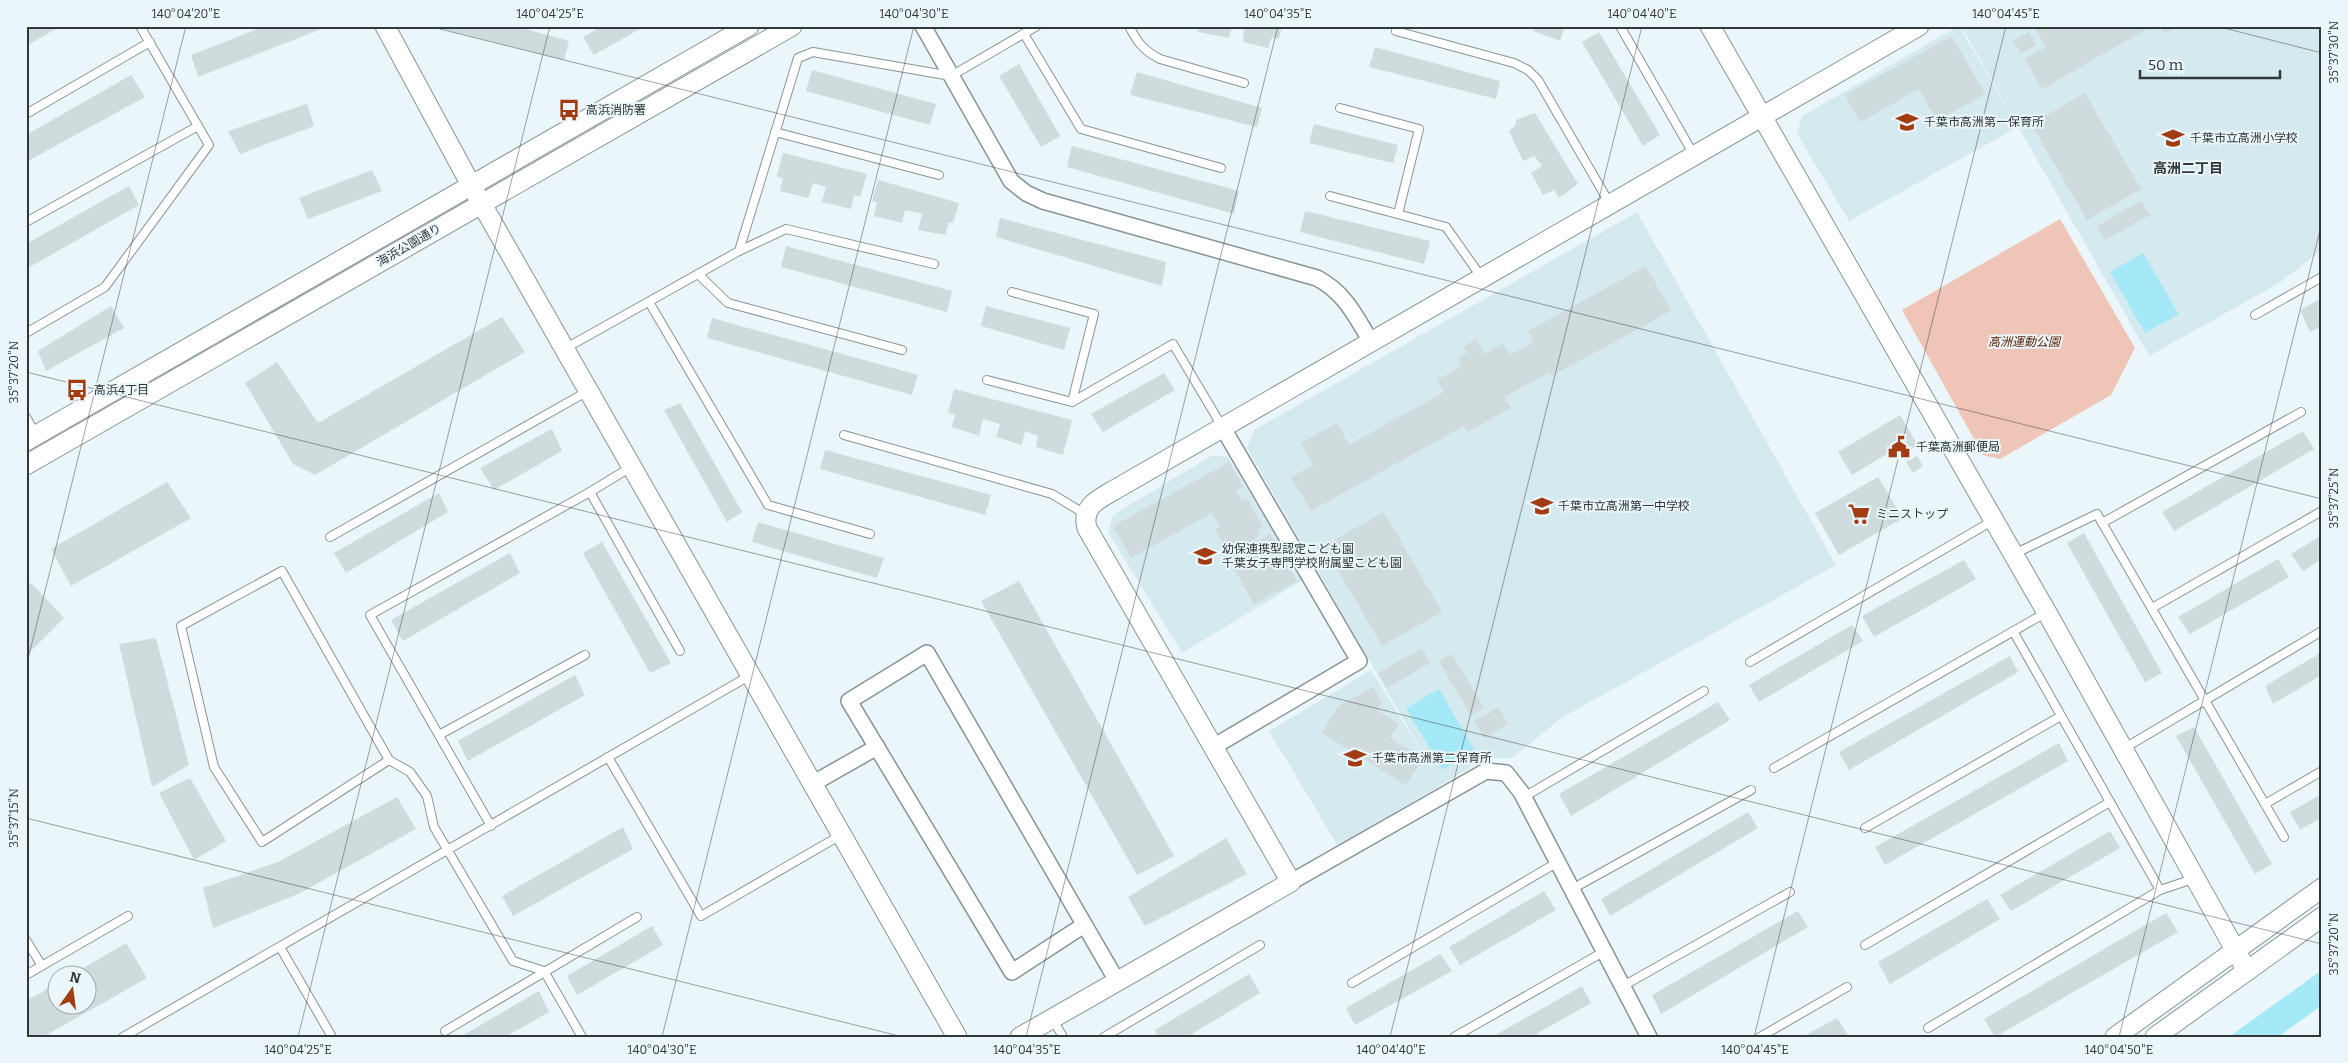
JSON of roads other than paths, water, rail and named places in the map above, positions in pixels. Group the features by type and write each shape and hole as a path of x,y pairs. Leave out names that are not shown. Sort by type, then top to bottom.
{"street":[{"path":"385,26 471,185 957,1037"},
{"name":"海浜公園通り","path":"31,438 749,26"},
{"name":"海浜公園通り","path":"26,465 792,26"},
{"path":"923,26 1011,181 1026,193 1043,202 1317,278 1331,285 1344,297 1371,342"},
{"path":"1710,26 2047,612 2247,971"},
{"path":"1290,882 1087,528 1085,514 1096,501 1919,26"},
{"path":"1213,747 1358,661 1223,428"},
{"path":"1084,925 1012,972 849,701 927,653 1117,981"},
{"path":"812,784 877,747"},
{"path":"1020,1037 1486,771 1506,773 1524,797 1649,1037"},
{"path":"2115,1037 2322,888"},
{"path":"2155,1037 2322,917"}],"lane":[{"path":"26,333 106,287 209,145 140,26"},
{"path":"738,251 798,58 813,52 951,76 1037,26"},
{"path":"1129,26 1139,45 1149,54 1160,59 1244,83"},
{"path":"1620,26 1694,156"},
{"path":"1396,31 1514,63 1528,70 1538,80 1610,204"},
{"path":"1024,34 1081,129 1220,168"},
{"path":"26,114 150,42"},
{"path":"1340,108 1419,129 1398,214"},
{"path":"26,222 198,126"},
{"path":"775,132 940,175"},
{"path":"1330,196 1446,227 1482,278"},
{"path":"564,349 738,251 786,229 934,264"},
{"path":"698,274 728,303 902,350"},
{"path":"2255,315 2322,276"},
{"path":"1012,292 1094,314 1072,402"},
{"path":"649,302 768,505 870,534"},
{"path":"987,380 1072,402 1172,344 1223,428"},
{"path":"330,537 588,391"},
{"path":"2102,523 2301,412"},
{"path":"26,417 31,438"},
{"path":"844,436 1052,494 1085,514"},
{"path":"491,826 370,614 590,492 631,467"},
{"path":"590,492 680,651"},
{"path":"2152,608 2322,511"},
{"path":"2014,554 2097,514 2284,837"},
{"path":"1750,662 1994,520"},
{"path":"389,760 262,842 214,767 181,626 282,571 389,760 410,772 427,796 434,828 513,961 544,971 582,1037"},
{"path":"1774,768 2047,612"},
{"path":"2013,631 2160,890"},
{"path":"2124,749 2322,631"},
{"path":"439,735 585,655"},
{"path":"123,1037 750,676"},
{"path":"1524,797 1704,691"},
{"path":"1865,828 2061,716"},
{"path":"608,757 701,916 841,835"},
{"path":"2265,804 2322,771"},
{"path":"1572,889 1751,790"},
{"path":"1865,945 2110,802"},
{"path":"1352,983 1558,862"},
{"path":"1928,1028 2160,890 2196,878"},
{"path":"1623,986 1790,892"},
{"path":"26,974 128,916"},
{"path":"445,1031 636,917"},
{"path":"26,940 42,966"},
{"path":"1104,1037 1260,945"},
{"path":"280,948 332,1037"},
{"path":"1454,1037 1605,951"},
{"path":"1760,1037 1847,987"},
{"path":"1052,1018 1063,1037"}],"water":[{"path":"2143,253 2179,314 2145,333 2110,272"},
{"path":"1439,689 1475,751 1442,770 1406,708"},
{"path":"2322,970 2322,1005 2278,1037 2229,1037"}],"place":[{"name":"高浜消防署","path":"569,110"},
{"name":"千葉市高洲第一保育所","path":"1907,122"},
{"name":"千葉市立高洲小学校","path":"2173,138"},
{"name":"高浜4丁目","path":"77,390"},
{"name":"千葉高洲郵便局","path":"1899,447"},
{"name":"千葉市立高洲第一中学校","path":"1542,506"},
{"name":"ミニストップ","path":"1859,514"},
{"name":"幼保連携型認定こども園 千葉女子専門学校附属聖こども園","path":"1205,556"},
{"name":"千葉市高洲第二保育所","path":"1355,758"}],"district":[{"name":"高洲二丁目","path":"2188,168"}],"park label":[{"name":"高洲運動公園","path":"2024,342"}]}
